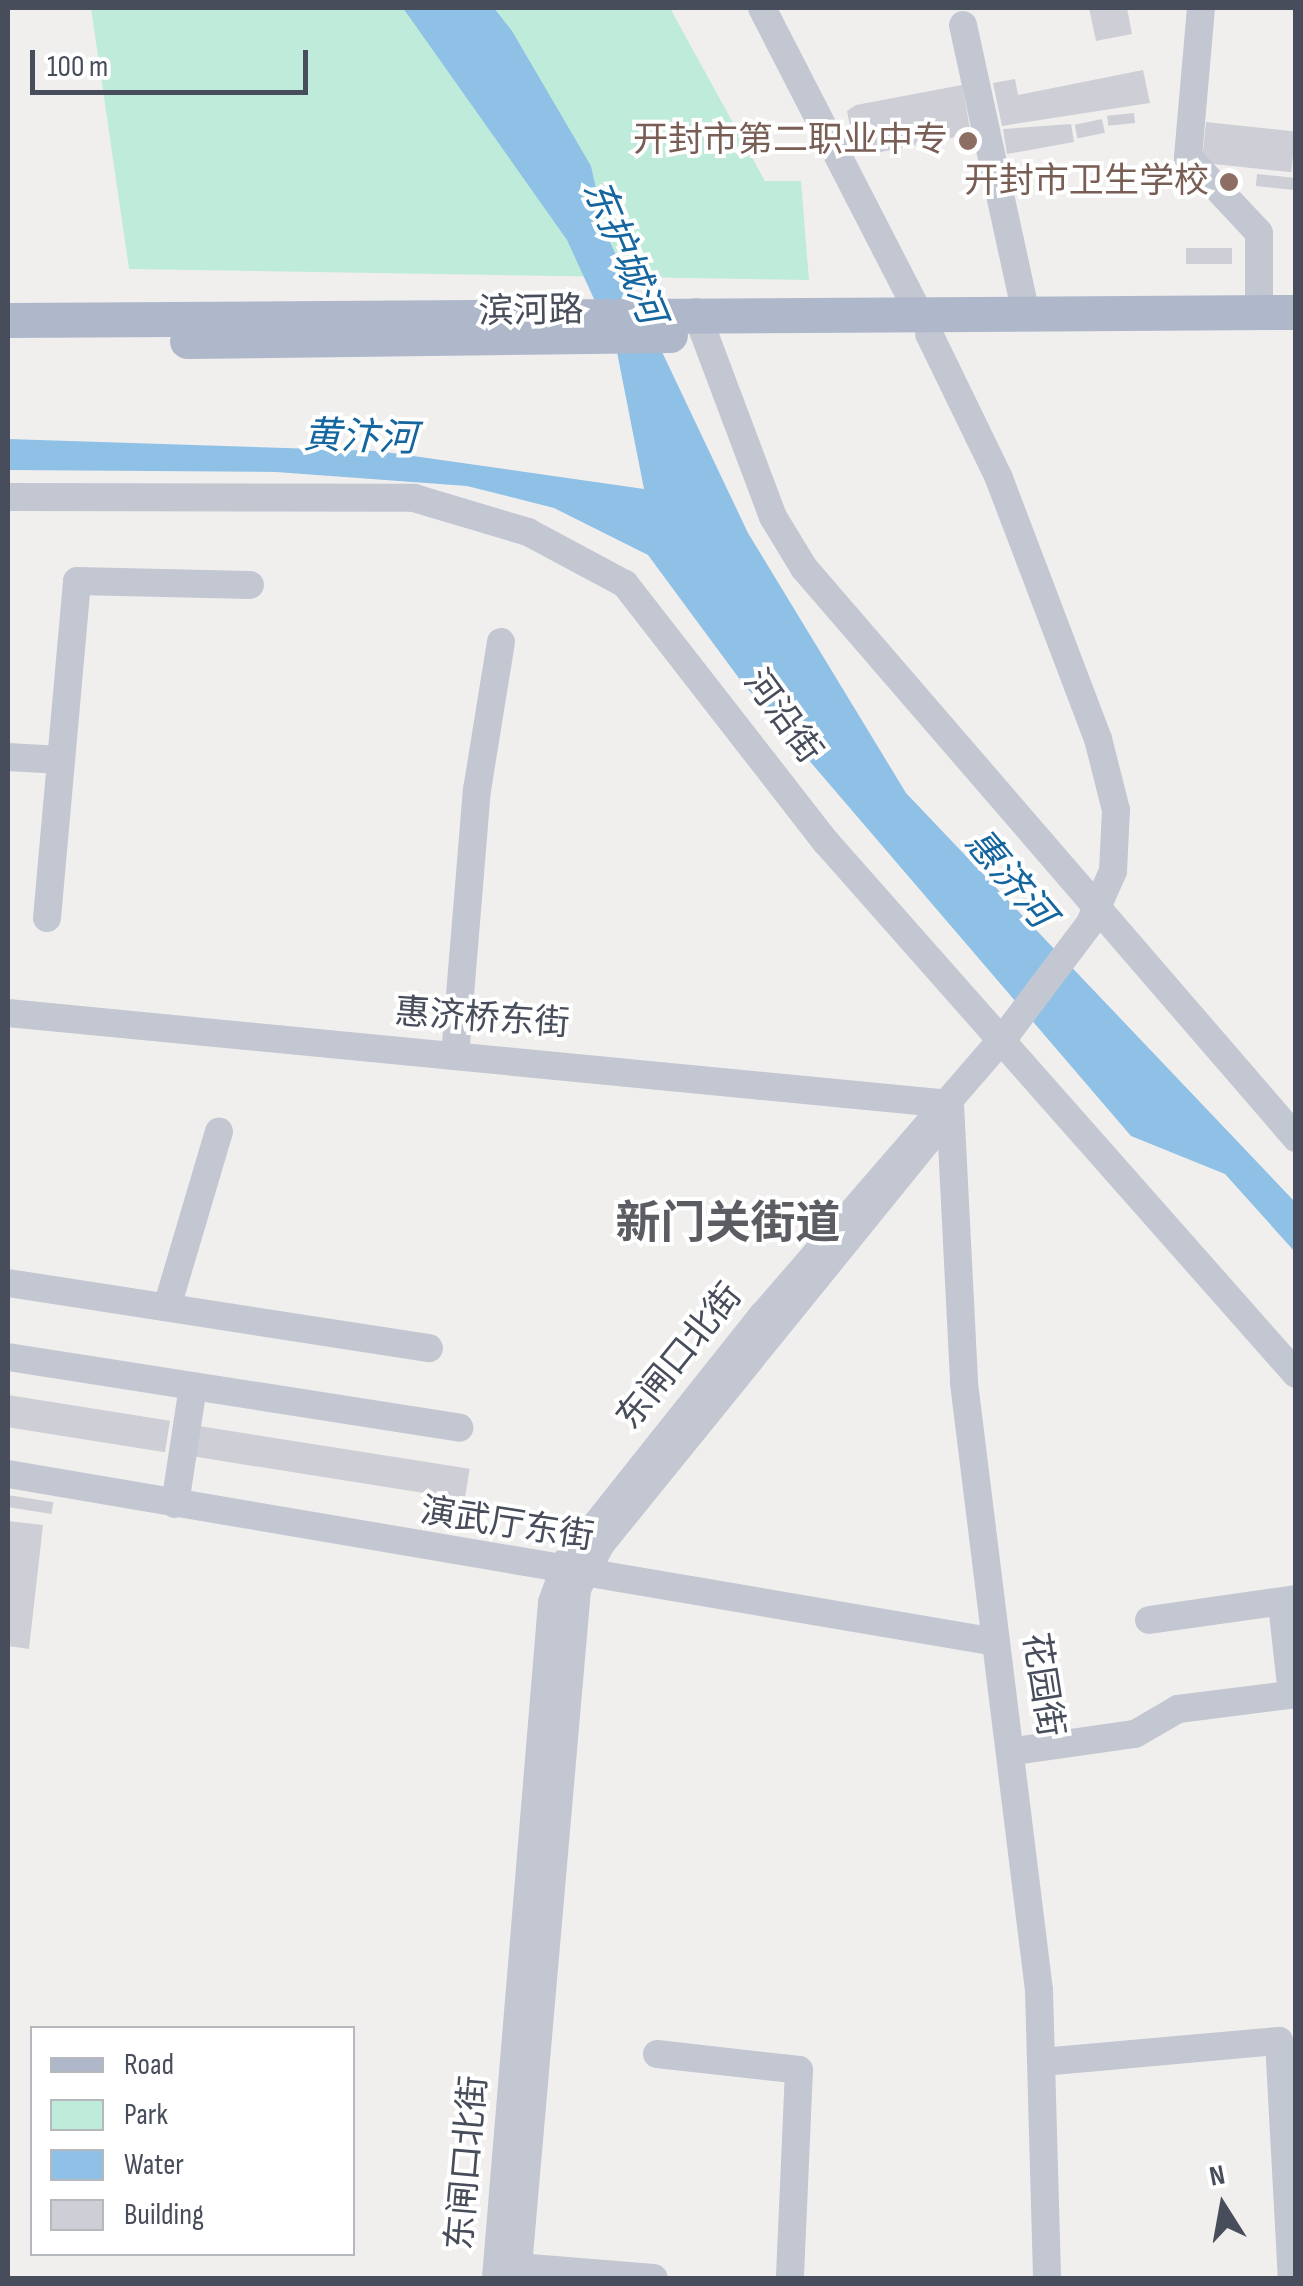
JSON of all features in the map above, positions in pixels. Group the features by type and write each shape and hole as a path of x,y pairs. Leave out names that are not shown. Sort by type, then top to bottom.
{"main road":[{"name":"滨河路","path":"924,323 1026,313 1296,312"},
{"name":"滨河路","path":"8,320 924,323 1296,335"},
{"name":"滨河路","path":"8,344 592,323"}],"street":[{"name":"东闸口北街","path":"510,2275 573,1574 907,1176 950,1104 1075,946 1096,912 1118,828 1098,740 1000,478 762,8"},
{"path":"1200,8 1188,158 1260,233 1259,313"},
{"path":"963,25 1026,313"},
{"path":"682,323 773,518 804,568 1096,912 1296,1138"},
{"name":"河沿街","path":"8,496 414,498 467,508 578,553 625,584 666,628 826,842 1004,1038 1296,1374"},
{"path":"47,918 77,581 250,585"},
{"path":"455,1056 477,790 501,642"},
{"path":"8,757 61,760"},
{"name":"惠济桥东街","path":"8,1013 950,1104"},
{"name":"花园街","path":"950,1104 964,1383 996,1642 1015,1751 1042,2062 1047,2278"},
{"path":"167,1308 220,1132"},
{"path":"8,1282 430,1348"},
{"path":"8,1357 459,1428"},
{"path":"174,1504 193,1386"},
{"name":"演武厅东街","path":"8,1474 573,1574 996,1642"},
{"path":"1015,1751 1135,1734 1178,1709 1294,1694 1289,1602 1149,1620"},
{"path":"1042,2062 1279,2041 1290,2125 1292,2278"},
{"path":"657,2054 799,2070 790,2278"},
{"path":"510,2275 654,2278"}],"green space":[{"path":"91,8 670,8 765,181 801,181 809,280 129,269"}],"water":[{"path":"403,8 494,8 512,31 591,166 606,234 748,533 906,793 1295,1202 1295,1252 1225,1174 1131,1136 741,681 648,555 554,508 467,486 276,472 8,470 8,439 378,451 644,489 616,347 567,240"}],"building":[{"path":"1089,8 1127,8 1132,34 1096,41"},
{"path":"1143,70 1150,103 1002,126 993,83 1015,79 1018,95"},
{"path":"962,85 971,134 866,155 862,134 852,136 847,111 856,105"},
{"path":"1134,113 1135,123 1108,126 1107,116"},
{"path":"1102,119 1105,133 1078,139 1075,125"},
{"path":"1206,122 1296,131 1291,172 1202,163"},
{"path":"1071,124 1074,142 1007,154 1003,129"},
{"path":"1257,174 1296,178 1295,190 1256,186"},
{"path":"1186,248 1232,248 1232,264 1186,264"},
{"path":"8,1395 170,1421 165,1452 8,1427"},
{"path":"199,1426 470,1469 465,1499 194,1457"},
{"path":"8,1495 53,1502 52,1514 8,1507"},
{"path":"8,1521 43,1525 29,1649 8,1646"}],"place":[{"name":"开封市第二职业中专","path":"968,141"},
{"name":"开封市卫生学校","path":"1229,182"}],"district":[{"name":"新门关街道","path":"728,1225"}],"water label":[{"name":"东护城河","path":"623,252"},
{"name":"黄汴河","path":"360,438"},
{"name":"惠济河","path":"1009,879"}]}
